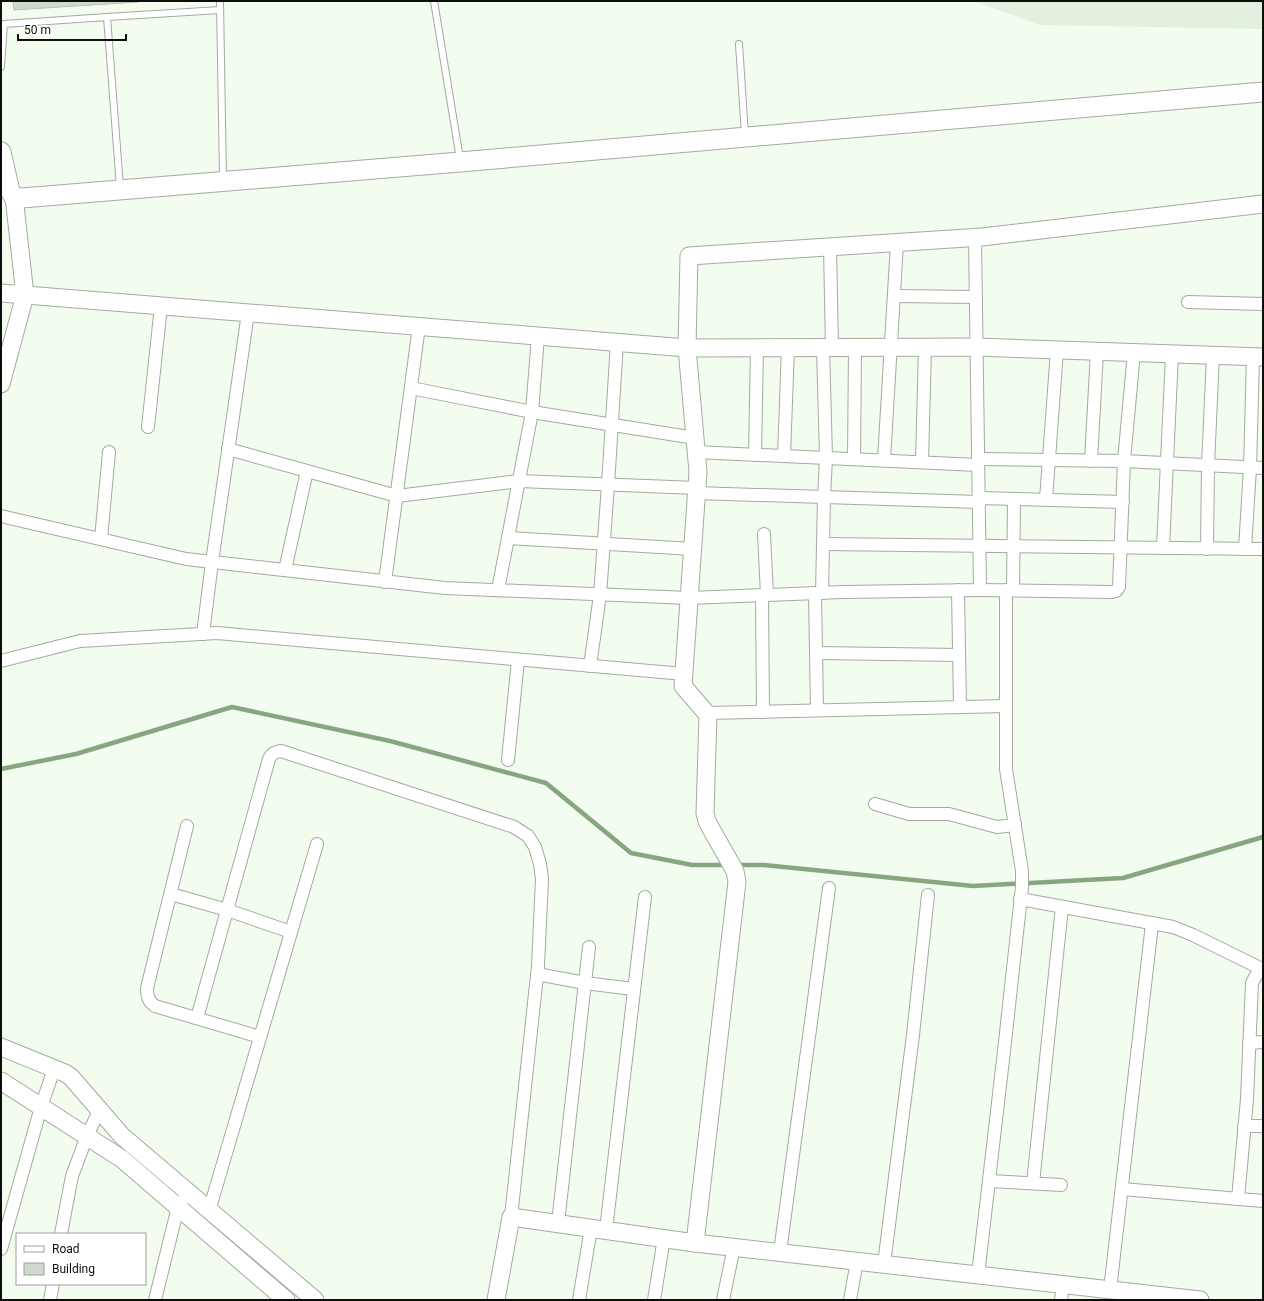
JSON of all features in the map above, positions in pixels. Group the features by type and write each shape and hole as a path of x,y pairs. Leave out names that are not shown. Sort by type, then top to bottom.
{"main road":[{"path":"14,197 22,198 460,162 1263,92"},
{"path":"1,152 10,192 14,197 25,295 1,384"},
{"path":"695,1243 737,882 735,871 710,827 705,814 708,714 683,686 698,472 687,348 689,256 975,238 1263,204"},
{"path":"1,293 687,348 976,347 1258,357"},
{"path":"1,1047 71,1077 122,1136 209,1211 293,1292 315,1300"},
{"path":"1,1082 122,1159 286,1300"},
{"path":"496,1300 511,1217 695,1243 978,1275 1062,1292 1110,1290 1152,1297 1200,1300"}],"street":[{"path":"975,238 980,590"},
{"path":"884,460 897,243"},
{"path":"817,710 816,653 818,593 823,544 826,458 830,247"},
{"path":"894,296 976,297"},
{"path":"1188,302 1263,304"},
{"path":"148,427 161,306"},
{"path":"203,634 248,313"},
{"path":"385,582 419,326"},
{"path":"498,590 532,412 538,336"},
{"path":"590,666 600,595 612,426 616,342"},
{"path":"755,455 757,347"},
{"path":"784,456 788,347"},
{"path":"854,459 855,347"},
{"path":"922,462 925,347"},
{"path":"1046,500 1057,350"},
{"path":"1091,461 1097,351"},
{"path":"1,516 186,559 445,588 689,598 958,590 1112,592 1116,591 1120,583 1124,461 1134,352"},
{"path":"1163,548 1172,354"},
{"path":"1207,548 1208,465 1213,355"},
{"path":"1245,549 1258,357"},
{"path":"410,388 612,426 695,445 755,455 922,462 1050,460 1124,461 1263,468"},
{"path":"228,449 396,496 519,481 824,497 1123,502"},
{"path":"101,539 109,452"},
{"path":"285,570 307,471"},
{"path":"978,1275 1021,893 1022,871 1006,769 1006,706 1010,590 1014,547 1014,499"},
{"path":"763,712 765,595 764,534"},
{"path":"508,538 693,549"},
{"path":"823,544 980,547 1263,549"},
{"path":"958,590 960,707"},
{"path":"1,661 80,641 225,634 684,674"},
{"path":"816,653 959,655"},
{"path":"508,760 518,660"},
{"path":"707,713 1006,706"},
{"path":"197,1018 268,759 271,754 281,751 514,827 528,836 535,847 540,864 542,879 537,974 511,1217"},
{"path":"875,804 909,814 949,814 997,827 1015,825"},
{"path":"187,826 147,988 147,995 150,1002 155,1006 260,1037"},
{"path":"209,1211 317,844"},
{"path":"780,1252 829,888"},
{"path":"1021,893 1062,907 1173,927 1262,969 1254,977 1252,983 1244,1126 1238,1199"},
{"path":"170,894 227,910 291,932"},
{"path":"884,1264 913,1035 928,895"},
{"path":"579,1300 598,1229 645,897"},
{"path":"1033,1184 1062,907"},
{"path":"1110,1290 1152,924"},
{"path":"558,1224 589,946"},
{"path":"537,974 585,983 633,989"},
{"path":"1249,1043 1263,1042"},
{"path":"1,1249 41,1107 54,1069"},
{"path":"61,1233 70,1182 87,1136 99,1110"},
{"path":"1244,1126 1263,1126"},
{"path":"989,1181 1061,1185"},
{"path":"1122,1189 1263,1201"},
{"path":"155,1300 178,1207 187,1192"},
{"path":"654,1300 664,1238"},
{"path":"724,1300 734,1247"},
{"path":"850,1300 857,1261"},
{"path":"50,1300 53,1285"}],"lane":[{"path":"220,1 223,181"},
{"path":"434,1 460,162"},
{"path":"1,67 4,24 220,10"},
{"path":"106,17 120,190"},
{"path":"739,44 745,137"}],"shaded area":[{"path":"973,1 1263,1 1263,29 1040,25"}],"building":[{"path":"13,1 138,1 138,2 14,10"}],"waterway":[{"path":"1,769 76,754 232,707 390,741 546,783 631,853 692,865 726,865"},
{"path":"736,865 764,865 973,886 1123,878 1263,837"}]}
